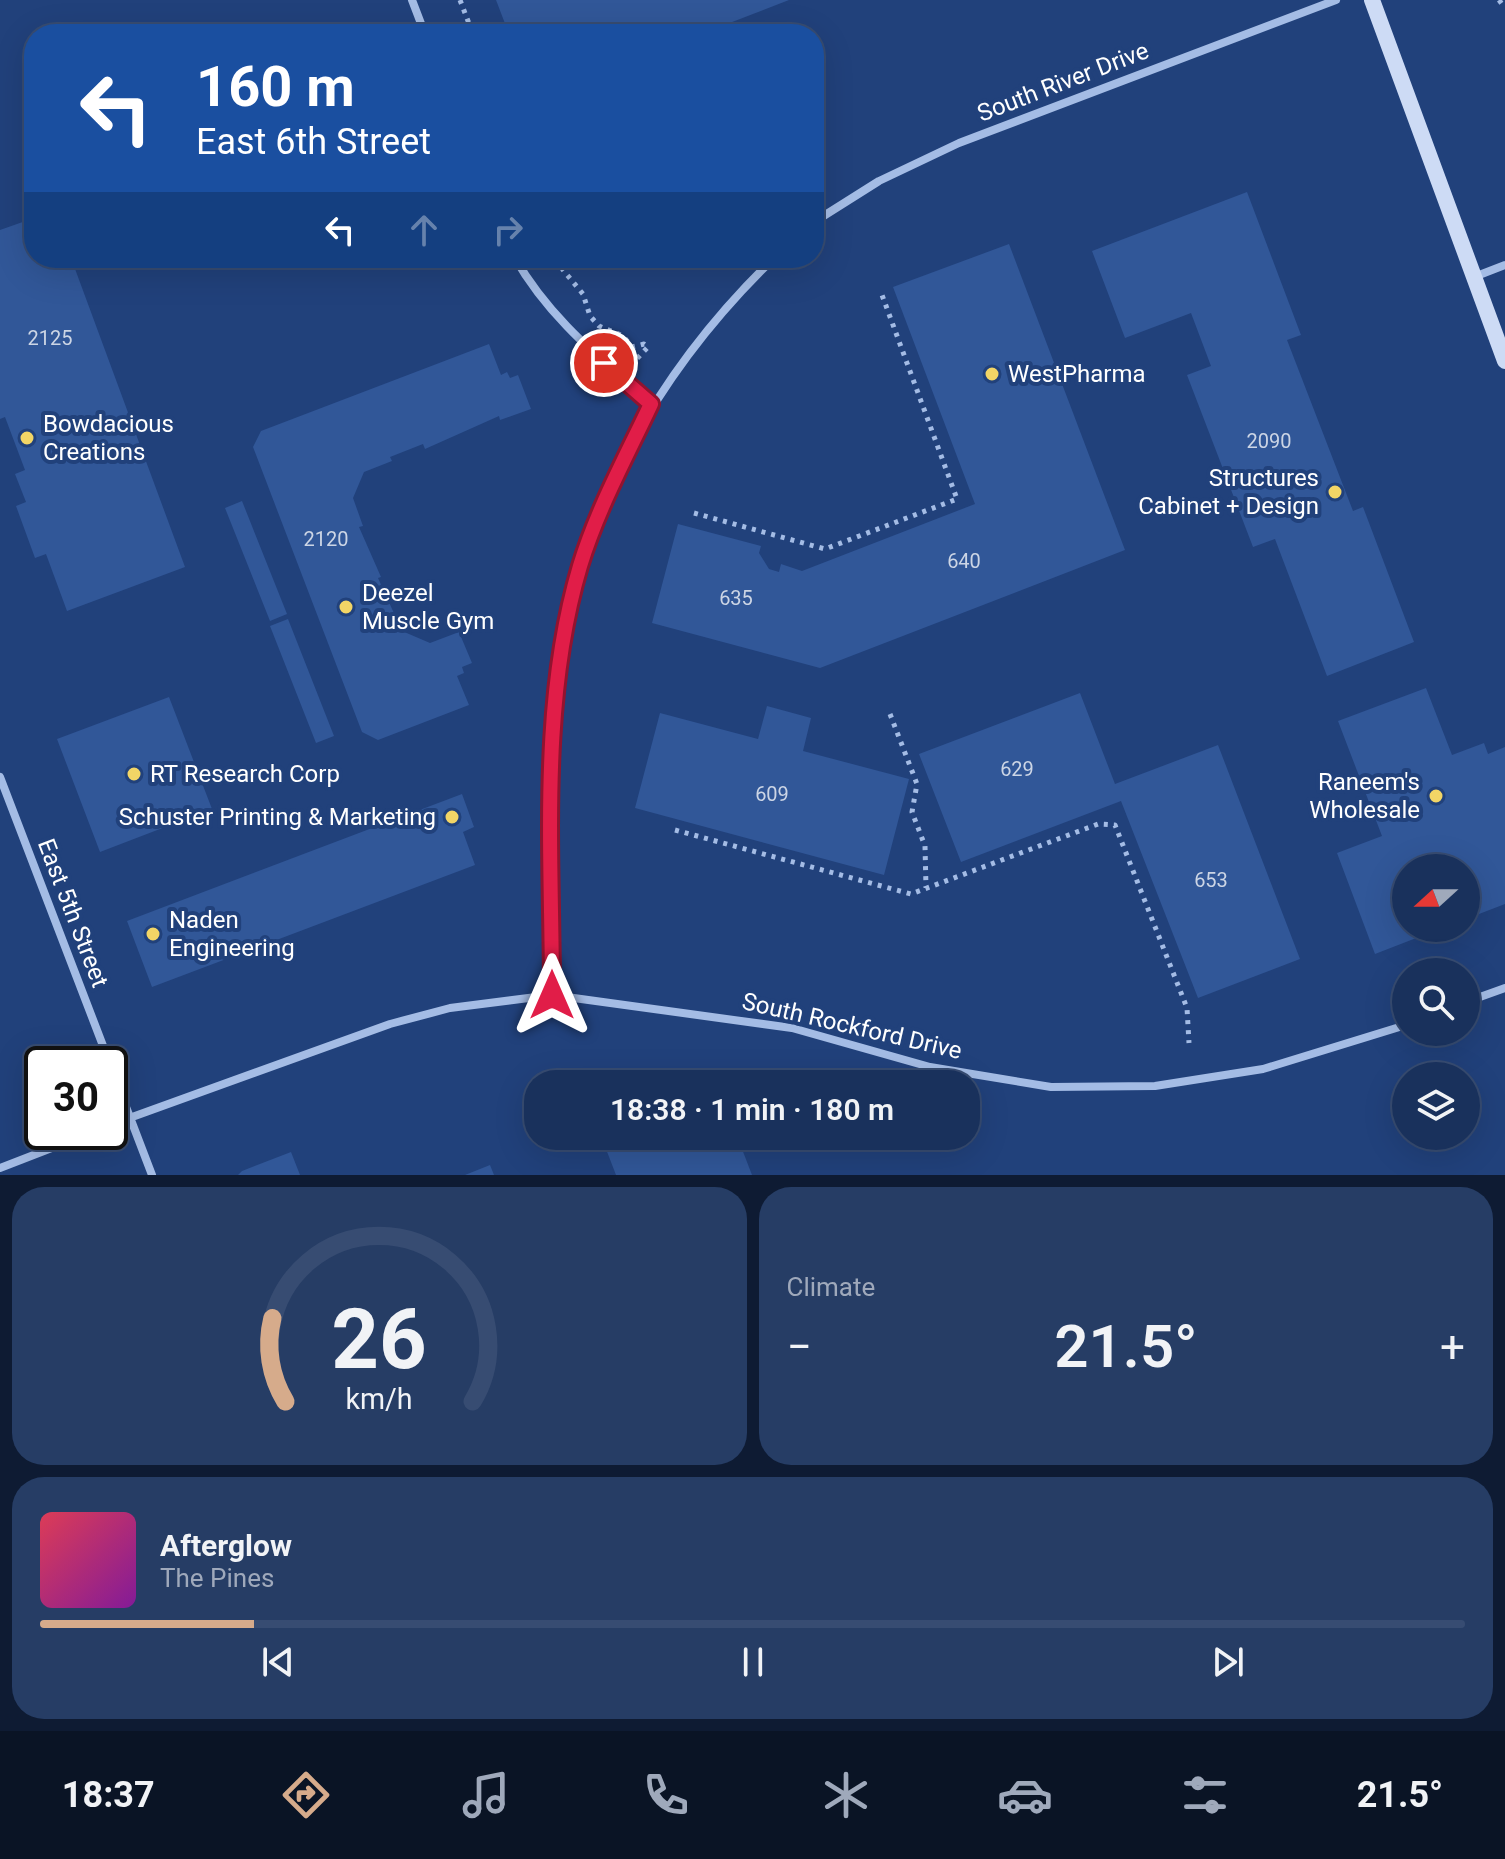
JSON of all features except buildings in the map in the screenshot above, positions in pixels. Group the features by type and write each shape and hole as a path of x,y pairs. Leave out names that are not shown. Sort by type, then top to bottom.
{"main road":[{"path":"1372,0 1505,361"}],"street":[{"path":"412,0 421,24"},
{"name":"South River Drive","path":"824,216 879,181 959,143 1336,0"},
{"path":"1474,277 1505,265"},
{"path":"522,268 543,300 588,350 651,404"},
{"path":"552,995 552,784 556,674 581,562 612,483 651,404 702,335 765,268"},
{"name":"East 5th Street","path":"0,777 103,1046"},
{"path":"1480,997 1505,988"},
{"name":"South Rockford Drive","path":"130,1118 390,1024 450,1008 552,995 792,1028 930,1067 1051,1087 1155,1086 1263,1069 1392,1029"},
{"name":"East 5th Street","path":"128,1113 152,1175"},
{"path":"0,1168 46,1150"}],"path":[{"path":"460,0 469,24"},
{"path":"1499,0 1505,8"},
{"path":"564,268 599,326 623,336 632,347 644,344 648,347 620,377"},
{"path":"694,513 825,549 957,499 882,295"},
{"path":"890,714 917,784 912,812 925,846 926,888"},
{"path":"675,830 911,894 1098,824 1115,825 1184,1000 1189,1043"}],"place":[{"name":"WestPharma","path":"992,374"},
{"name":"Bowdacious Creations","path":"27,438"},
{"name":"Structures Cabinet + Design","path":"1335,492"},
{"name":"Deezel Muscle Gym","path":"346,607"},
{"name":"RT Research Corp","path":"134,774"},
{"name":"Raneem's Wholesale","path":"1436,796"},
{"name":"Schuster Printing & Marketing","path":"452,817"},
{"name":"Naden Engineering","path":"153,934"}],"route":[{"path":"552,995 552,784 556,674 581,562 612,483 651,404 604,363"}]}
